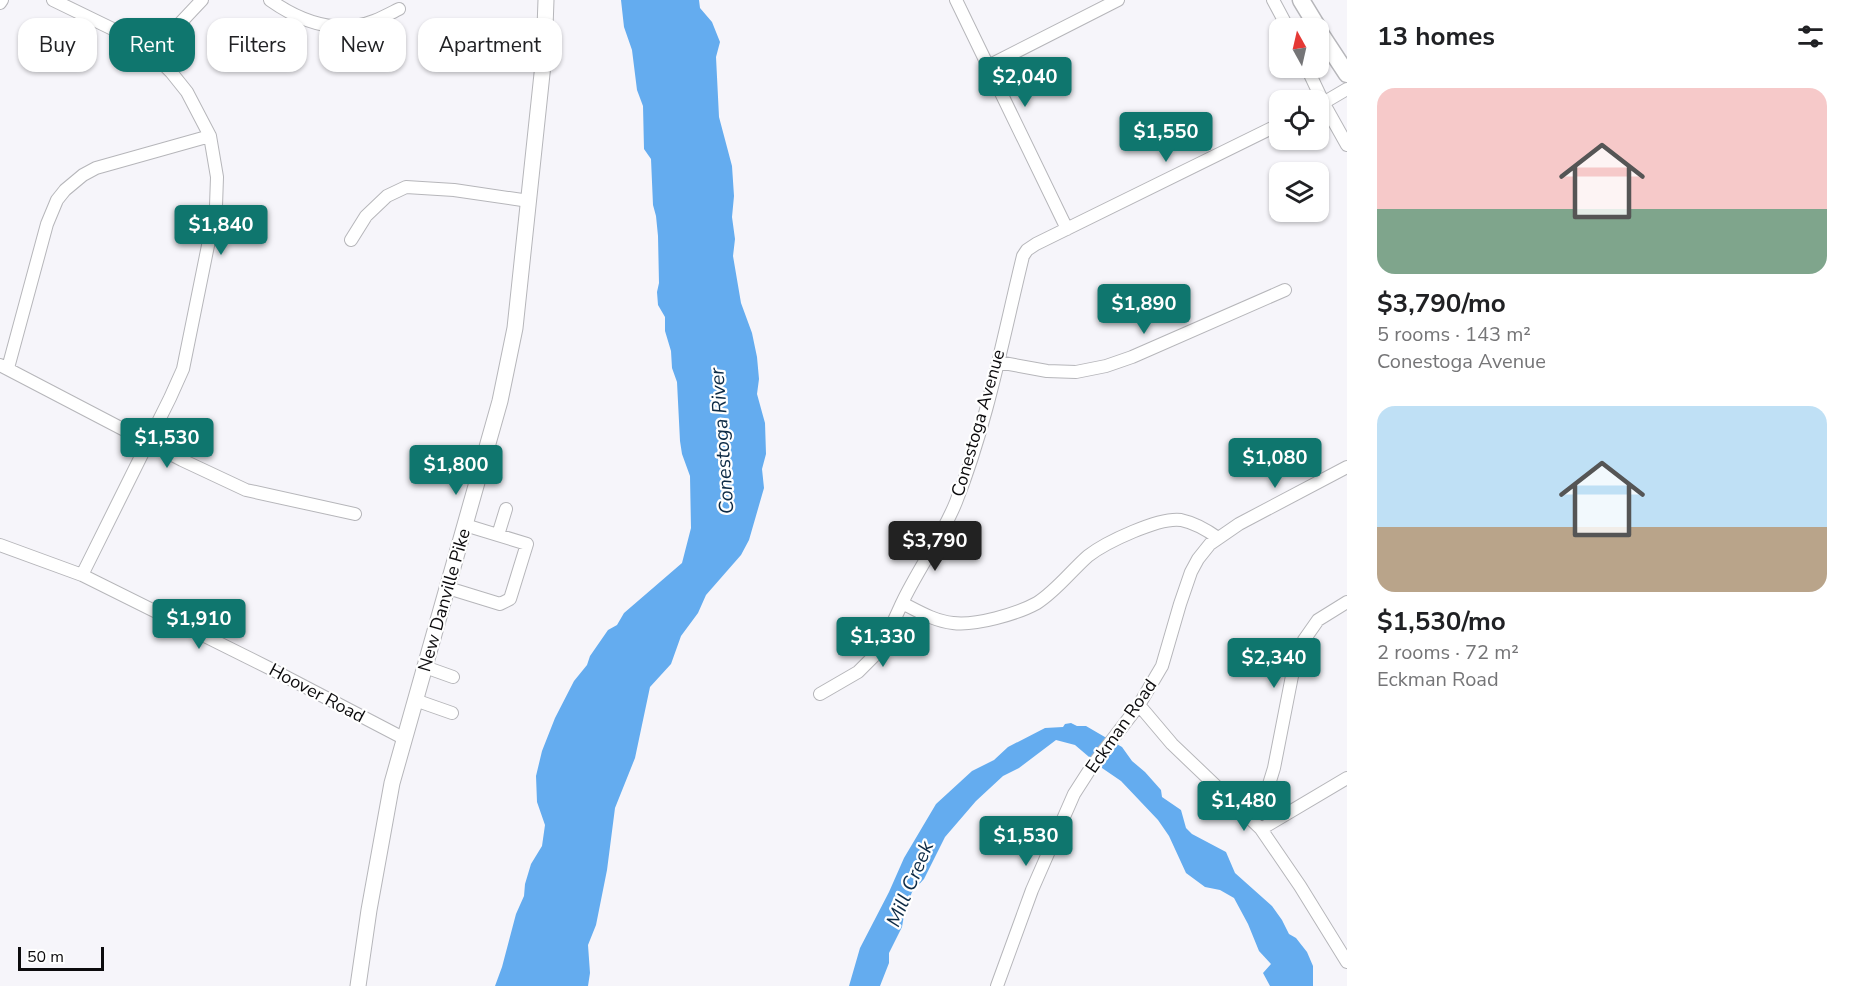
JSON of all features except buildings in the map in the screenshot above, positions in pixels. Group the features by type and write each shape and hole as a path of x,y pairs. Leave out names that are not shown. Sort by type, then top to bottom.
{"highway":[{"path":"1301,0 1312,18"},
{"path":"1329,46 1347,74"}],"main road":[{"name":"New Danville Pike","path":"358,986 382,829 415,700 500,401 513,338 544,55 546,0"}],"street":[{"path":"53,0 109,27"},
{"path":"185,18 202,0"},
{"path":"270,0 289,14 310,22 331,25 354,26 377,20 399,9"},
{"path":"956,0 1066,229"},
{"path":"988,66 1118,0"},
{"path":"1273,0 1283,18"},
{"path":"82,575 183,369 217,192 210,136 187,92 171,72"},
{"path":"1329,100 1347,89"},
{"path":"1329,117 1347,145"},
{"name":"Conestoga Avenue","path":"820,694 858,672 881,649 902,603 955,504 983,418 1023,256 1027,250 1269,129"},
{"path":"210,136 96,168 82,175 65,190 57,200 47,224 4,366 30,382 246,490 355,514"},
{"path":"351,240 366,216 387,196 406,187 454,190 529,201"},
{"path":"998,362 1047,371 1076,372 1106,366 1132,357 1285,290"},
{"name":"Eckman Road","path":"997,986 1032,890 1067,808 1092,766 1138,705 1162,666 1191,572 1198,559 1218,538 1239,525 1347,467"},
{"path":"498,535 506,509"},
{"path":"902,603 941,621 955,624 972,623 1016,612 1038,602 1107,543 1136,531 1179,520 1193,523 1218,538"},
{"path":"448,588 500,604 510,598 527,544 465,525"},
{"name":"Hoover Road","path":"0,545 82,575 405,739"},
{"path":"1250,817 1266,794 1274,768 1292,676 1304,640 1318,620 1347,602"},
{"path":"425,667 453,677"},
{"path":"415,700 452,713"},
{"path":"1138,705 1172,744 1261,829 1289,868 1347,962"},
{"path":"1261,829 1347,778"}],"water":[{"name":"Conestoga River","path":"621,0 699,0 700,8 712,22 720,42 716,57 719,117 732,166 734,196 732,217 735,239 733,256 741,303 752,333 757,357 759,379 757,394 765,423 766,454 762,469 764,488 749,540 741,555 706,595 698,613 681,636 671,664 650,687 635,758 615,808 607,870 596,925 588,945 590,973 588,986 495,986 516,914 524,896 531,864 542,846 545,825 537,802 536,776 542,751 555,718 574,681 587,665 590,656 608,630 617,625 624,613 682,563 691,528 690,476 680,441 677,382 665,331 665,317 658,305 658,236 653,205 651,159 644,149 643,106 637,90 632,50 624,27"},
{"name":"Mill Creek","path":"1071,723 1086,726 1122,747 1132,761 1161,790 1162,797 1181,810 1186,828 1192,834 1226,852 1235,873 1272,906 1289,934 1296,938 1307,952 1313,966 1313,986 1270,986 1263,973 1271,964 1259,951 1234,898 1220,890 1205,887 1186,873 1169,836 1158,820 1121,781 1075,745 1056,740 1019,768 1003,776 976,801 945,837 924,879 912,892 902,927 889,953 889,963 880,986 849,986 860,948 904,858 936,804 972,771 994,760 1008,747 1045,728 1063,727"}]}
